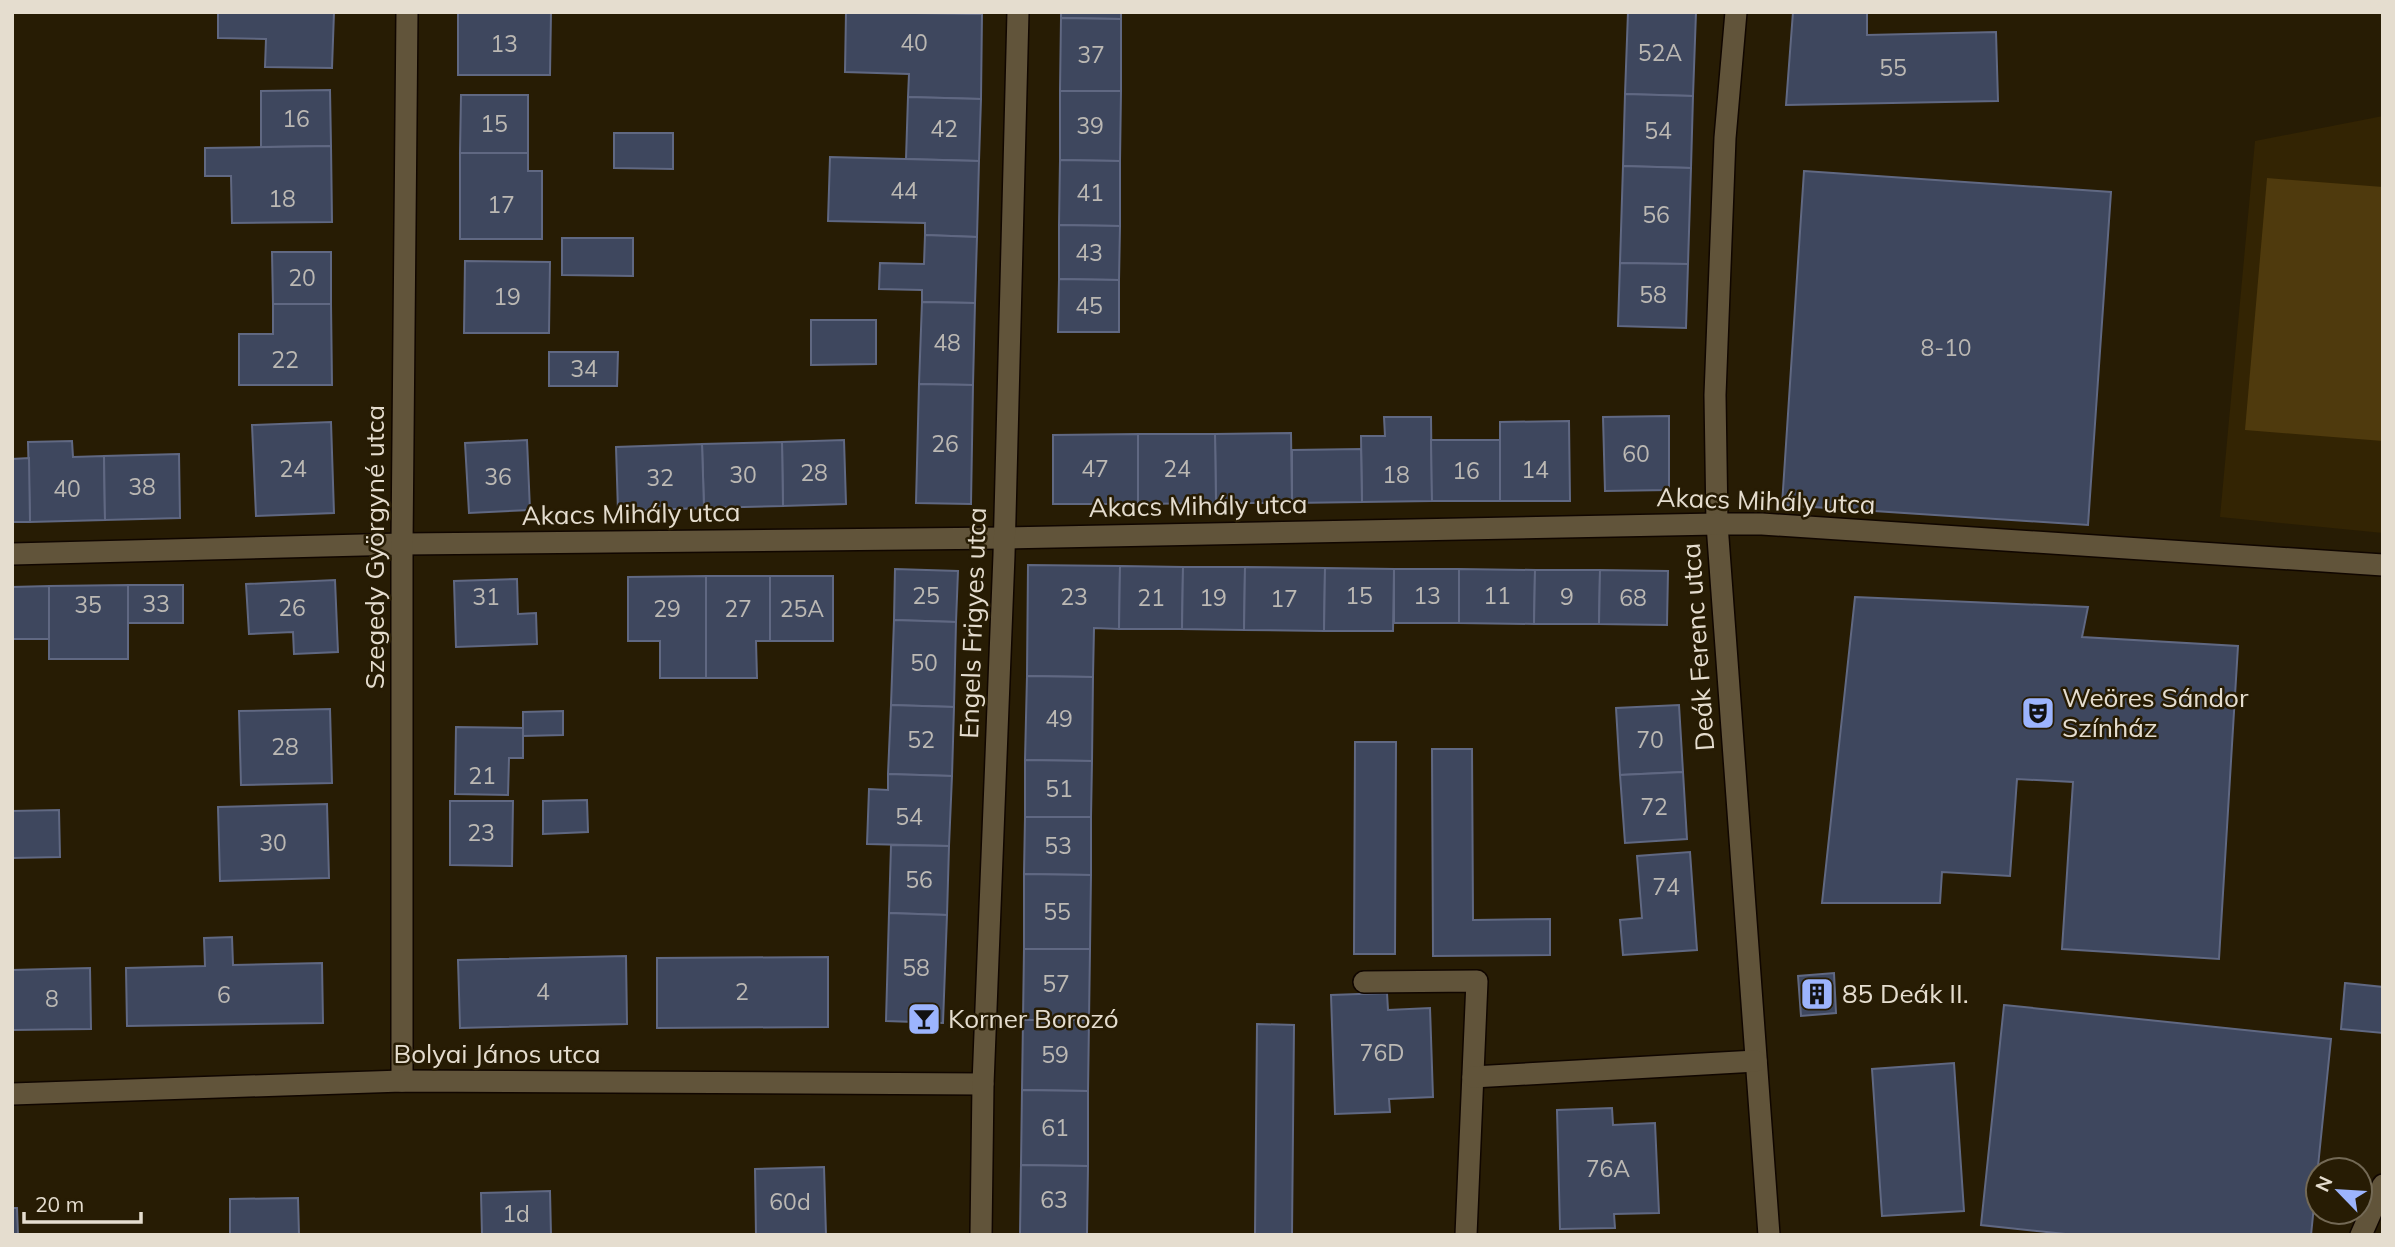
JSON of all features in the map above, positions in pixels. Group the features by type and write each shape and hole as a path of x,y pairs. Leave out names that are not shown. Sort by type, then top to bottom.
{"street":[{"name":"Szegedy Györgyné utca","path":"402,1081 402,544 407,12"},
{"name":"Engels Frigyes utca","path":"981,1235 983,1084 1005,538 1018,12"},
{"name":"Deák Ferenc utca","path":"1736,12 1724,165 1716,395 1717,524 1769,1235"},
{"name":"Akacs Mihály utca","path":"12,554 402,544 1005,538 1762,524 2383,565"},
{"path":"1364,982 1477,981 1466,1235"},
{"path":"1473,1077 1756,1061"},
{"name":"Bolyai János utca","path":"12,1094 402,1081 983,1084"},
{"path":"2361,1235 2383,1185"}],"shaded area":[{"path":"2383,116 2383,533 2220,517 2255,141"},
{"path":"2267,178 2383,187 2383,441 2245,430"}],"building":[{"path":"218,12 334,12 332,68 265,67 266,39 218,38"},
{"path":"458,12 551,12 550,75 458,75"},
{"path":"846,12 982,14 981,99 908,97 909,74 845,72"},
{"path":"925,12 982,12 982,14"},
{"path":"1061,12 1121,12 1121,19 1061,18"},
{"path":"1628,12 1696,12 1693,96 1625,94"},
{"path":"1793,12 1867,12 1867,35 1996,32 1998,101 1786,105"},
{"path":"1061,18 1121,19 1121,91 1060,91"},
{"path":"330,90 331,146 261,147 261,91"},
{"path":"1060,91 1121,91 1120,161 1060,160"},
{"path":"1625,94 1693,96 1691,168 1623,166"},
{"path":"461,95 528,95 528,153 460,153"},
{"path":"908,97 981,99 979,161 906,159"},
{"path":"614,133 673,133 673,169 614,168"},
{"path":"331,146 332,222 232,223 231,176 205,176 205,148"},
{"path":"460,153 528,153 528,171 542,171 542,239 460,239"},
{"path":"830,157 979,161 977,237 925,235 925,223 828,221"},
{"path":"1060,160 1120,161 1120,226 1059,225"},
{"path":"1623,166 1691,168 1688,264 1620,263"},
{"path":"1804,171 2111,192 2088,525 1782,505"},
{"path":"1059,225 1120,226 1119,280 1059,279"},
{"path":"925,235 977,237 975,303 922,302 922,290 879,289 880,263 924,264"},
{"path":"562,238 633,238 633,276 562,275"},
{"path":"272,252 331,252 331,304 273,304"},
{"path":"465,261 550,262 549,333 464,333"},
{"path":"1620,263 1688,264 1686,328 1618,326"},
{"path":"1059,279 1119,280 1119,332 1058,332"},
{"path":"922,302 975,303 973,385 919,384"},
{"path":"273,304 331,304 332,385 239,385 239,334 273,334"},
{"path":"811,320 876,320 876,364 811,365"},
{"path":"549,352 618,352 617,386 549,386"},
{"path":"919,384 973,385 971,504 916,503"},
{"path":"1669,416 1669,490 1605,491 1603,417"},
{"path":"1384,417 1431,417 1432,501 1362,502 1361,436 1385,436"},
{"path":"1569,421 1570,501 1500,501 1500,422"},
{"path":"331,422 334,513 256,516 252,425"},
{"path":"1291,433 1292,503 1216,503 1215,434"},
{"path":"1138,434 1215,434 1216,503 1138,504"},
{"path":"1138,434 1138,504 1053,504 1053,435"},
{"path":"527,440 530,510 469,513 465,443"},
{"path":"844,440 846,504 783,506 782,442"},
{"path":"1431,440 1500,440 1500,501 1432,501"},
{"path":"72,441 73,457 104,456 105,520 30,522 28,442"},
{"path":"782,442 783,506 704,508 702,444"},
{"path":"702,444 704,508 618,511 616,447"},
{"path":"1361,449 1362,502 1292,503 1292,450"},
{"path":"179,454 180,518 105,520 104,456"},
{"path":"29,458 30,522 12,522 12,459"},
{"path":"1028,565 1120,566 1119,629 1094,628 1093,677 1027,676"},
{"path":"1120,566 1183,567 1182,629 1119,629"},
{"path":"1183,567 1245,567 1244,630 1182,629"},
{"path":"1245,567 1325,568 1324,631 1244,630"},
{"path":"1325,568 1394,569 1393,631 1324,631"},
{"path":"895,569 958,571 956,622 894,620"},
{"path":"1394,569 1459,569 1459,623 1394,623"},
{"path":"1459,569 1535,570 1534,624 1459,623"},
{"path":"1535,570 1600,570 1599,624 1534,624"},
{"path":"1600,570 1668,571 1667,625 1599,624"},
{"path":"706,576 706,678 660,678 660,641 628,641 628,577"},
{"path":"706,576 770,576 770,641 756,641 757,678 706,678"},
{"path":"770,576 833,576 833,641 770,641"},
{"path":"517,579 518,614 536,613 537,644 456,647 454,581"},
{"path":"335,580 338,652 294,654 293,632 249,634 246,584"},
{"path":"128,585 128,659 49,659 49,586"},
{"path":"128,585 183,585 183,623 128,623"},
{"path":"49,586 49,639 12,639 12,587"},
{"name":"Weöres Sándor Színház","path":"1855,597 2088,607 2082,637 2238,646 2219,959 2062,949 2073,782 2017,779 2010,876 1942,872 1940,903 1822,903"},
{"path":"894,620 956,622 954,707 891,705"},
{"path":"1027,676 1093,677 1092,761 1025,760"},
{"path":"891,705 954,707 952,776 888,774"},
{"path":"1679,705 1683,772 1620,775 1616,708"},
{"path":"330,709 332,783 241,785 239,711"},
{"path":"563,711 563,735 523,736 523,712"},
{"path":"456,727 523,728 523,758 509,758 508,795 455,794"},
{"path":"1355,742 1396,742 1395,954 1354,954"},
{"path":"1432,749 1472,749 1473,920 1550,919 1550,955 1433,956"},
{"path":"1025,760 1092,761 1091,817 1025,817"},
{"path":"1683,772 1687,839 1625,843 1620,775"},
{"path":"888,774 952,776 949,846 867,844 869,789 888,790"},
{"path":"587,800 588,832 543,834 543,801"},
{"path":"450,801 513,801 512,866 450,865"},
{"path":"327,804 329,878 220,881 218,807"},
{"path":"59,810 60,857 12,858 12,811"},
{"path":"1025,817 1091,817 1091,875 1024,874"},
{"path":"891,845 949,846 947,915 889,913"},
{"path":"1690,852 1697,950 1623,955 1620,920 1642,918 1637,856"},
{"path":"1024,874 1091,875 1090,949 1024,949"},
{"path":"889,913 947,915 943,1023 886,1021"},
{"path":"232,937 233,965 322,963 323,1023 127,1026 126,968 205,966 204,938"},
{"path":"1024,949 1090,949 1089,1020 1023,1020"},
{"path":"626,956 627,1024 460,1028 458,960"},
{"path":"828,957 828,1027 657,1028 657,958"},
{"path":"90,968 91,1029 12,1030 12,970"},
{"name":"85 Deák II.","path":"1834,973 1836,1013 1801,1016 1798,976"},
{"path":"2345,983 2383,987 2383,1033 2341,1029"},
{"path":"1387,993 1388,1010 1430,1008 1433,1097 1389,1099 1390,1112 1335,1114 1331,995"},
{"path":"2004,1005 2331,1039 2319,1156 2304,1156 2304,1226 2312,1226 2311,1235 2075,1235 1981,1225"},
{"path":"1023,1020 1089,1020 1088,1091 1022,1090"},
{"path":"1257,1024 1294,1025 1292,1235 1255,1235"},
{"path":"1954,1063 1964,1211 1882,1216 1872,1069"},
{"path":"1022,1090 1088,1091 1088,1166 1021,1165"},
{"path":"1612,1108 1613,1125 1655,1123 1659,1213 1614,1214 1615,1228 1560,1229 1557,1110"},
{"path":"1021,1165 1088,1166 1087,1235 1020,1234"},
{"path":"824,1167 826,1235 756,1235 755,1169"},
{"path":"550,1191 551,1235 482,1235 481,1193"},
{"path":"298,1198 299,1235 230,1235 230,1199"},
{"path":"12,1208 17,1208 18,1235 12,1235"}],"place":[{"name":"Weöres Sándor Színház","path":"2038,713"},
{"name":"85 Deák II.","path":"1817,994"},
{"name":"Korner Borozó","path":"924,1019"}]}
